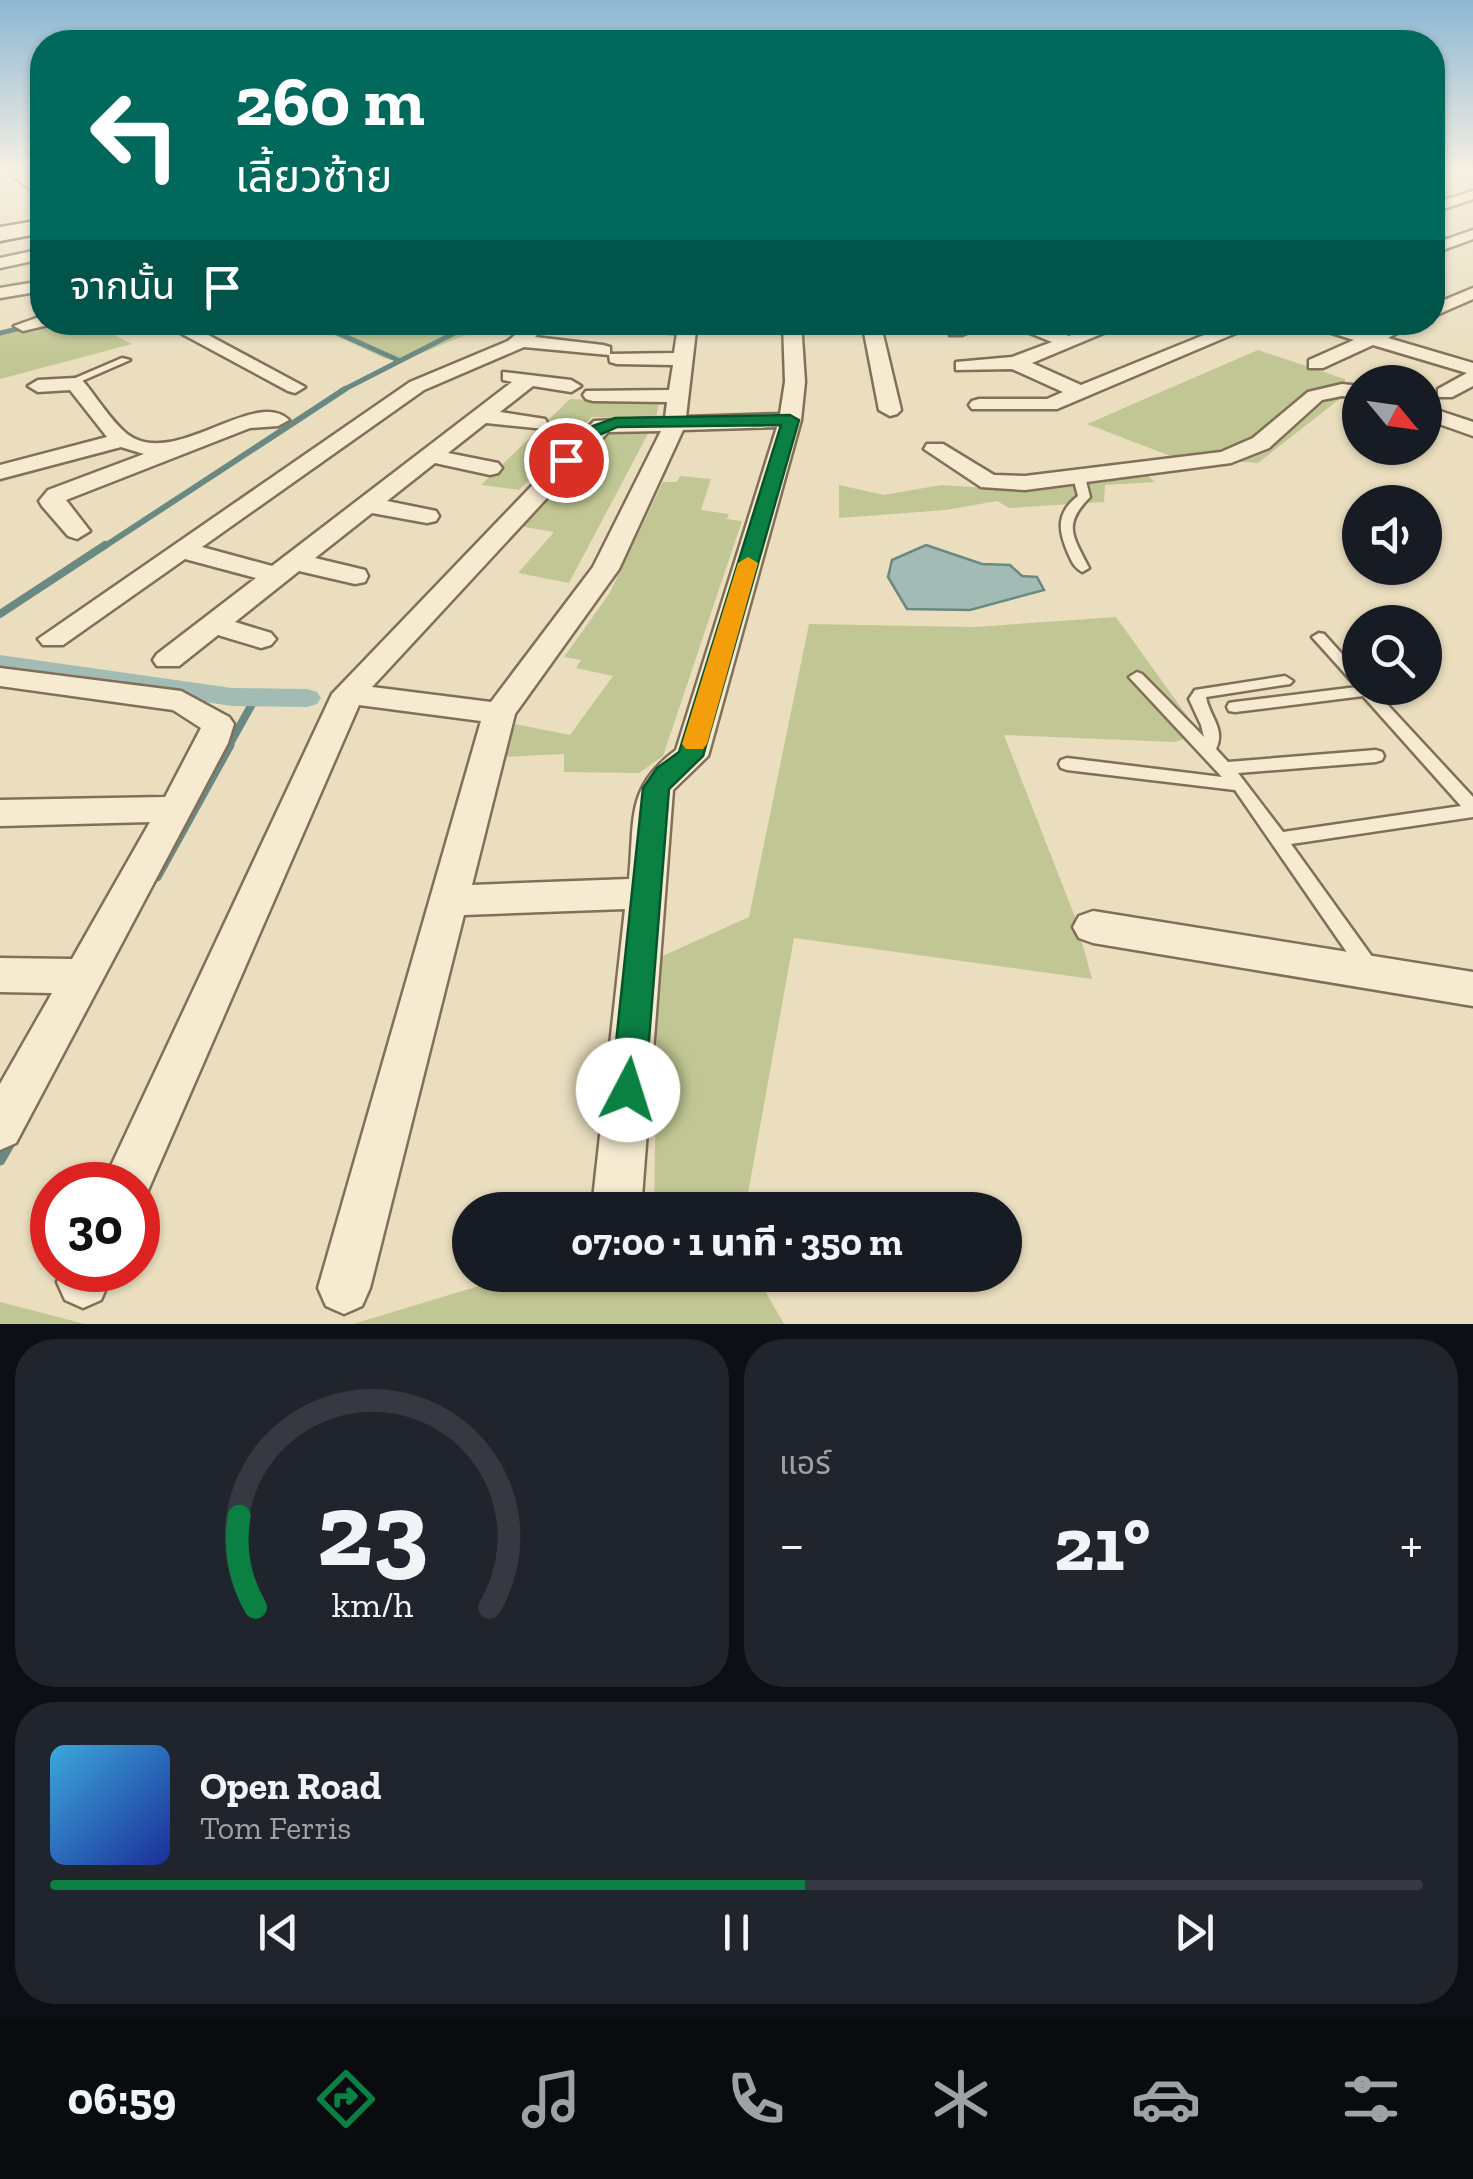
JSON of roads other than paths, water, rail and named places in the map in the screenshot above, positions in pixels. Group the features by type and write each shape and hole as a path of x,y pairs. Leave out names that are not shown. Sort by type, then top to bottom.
{"street":[{"path":"1445,245 1473,233"},
{"path":"0,264 30,257"},
{"path":"0,293 30,288"},
{"path":"1445,306 1473,293"},
{"path":"23,326 30,324"},
{"path":"194,335 295,388"},
{"path":"53,639 417,386 527,335"},
{"path":"619,1192 656,788 666,774 691,756 790,420 795,382 793,335"},
{"path":"875,335 890,410"},
{"path":"1049,335 1069,342"},
{"path":"963,366 1015,363 1088,335"},
{"path":"979,405 1042,406 1221,335"},
{"path":"1361,335 1473,369"},
{"path":"1316,364 1379,335"},
{"path":"344,1288 499,713 606,569 676,410 686,337 610,355 520,341"},
{"path":"1015,363 1082,393"},
{"path":"458,368 571,386"},
{"path":"1445,393 1473,378"},
{"path":"168,660 529,379"},
{"path":"38,386 71,382 122,440"},
{"path":"935,449 989,482 1025,484 1217,460 1263,442 1316,393 1342,390"},
{"path":"593,395 676,410 790,420"},
{"path":"136,1162 348,694 593,431 615,422 676,410"},
{"path":"483,416 537,424"},
{"path":"1442,418 1473,429"},
{"path":"77,532 51,501 57,494 247,422 278,420"},
{"path":"0,472 122,440 166,452"},
{"path":"432,456 490,468"},
{"path":"370,505 427,516"},
{"path":"182,550 287,569 355,576"},
{"path":"214,625 261,639"},
{"path":"0,677 181,701 218,724 212,743 0,1128"},
{"path":"348,694 499,713"},
{"path":"0,813 176,809"},
{"path":"448,901 646,894"},
{"path":"1093,927 1473,989"},
{"path":"0,975 84,976"}],"lane":[{"path":"71,382 124,360"},
{"path":"1079,477 1084,497 1068,508 1063,528 1082,568"},
{"path":"1319,637 1342,663"},
{"path":"1137,677 1240,785 1372,973"},
{"path":"1207,750 1214,742 1214,732 1201,712 1197,698 1200,693 1285,682"},
{"path":"1235,707 1342,690"},
{"path":"1380,705 1473,810"},
{"path":"1224,768 1376,756"},
{"path":"1067,764 1240,785"},
{"path":"1278,839 1473,810"}],"water":[{"path":"926,545 982,564 1010,565 1022,576 1037,577 1044,590 970,610 907,609 888,577 892,560"}],"waterway":[{"path":"0,333 30,326"},
{"path":"342,335 398,360"},
{"path":"341,391 451,335"},
{"path":"102,548 345,389"},
{"path":"0,614 105,545"},
{"path":"0,663 232,697 307,698"},
{"path":"228,747 256,697"},
{"path":"157,877 230,745"},
{"path":"0,1160 12,1139"}]}
